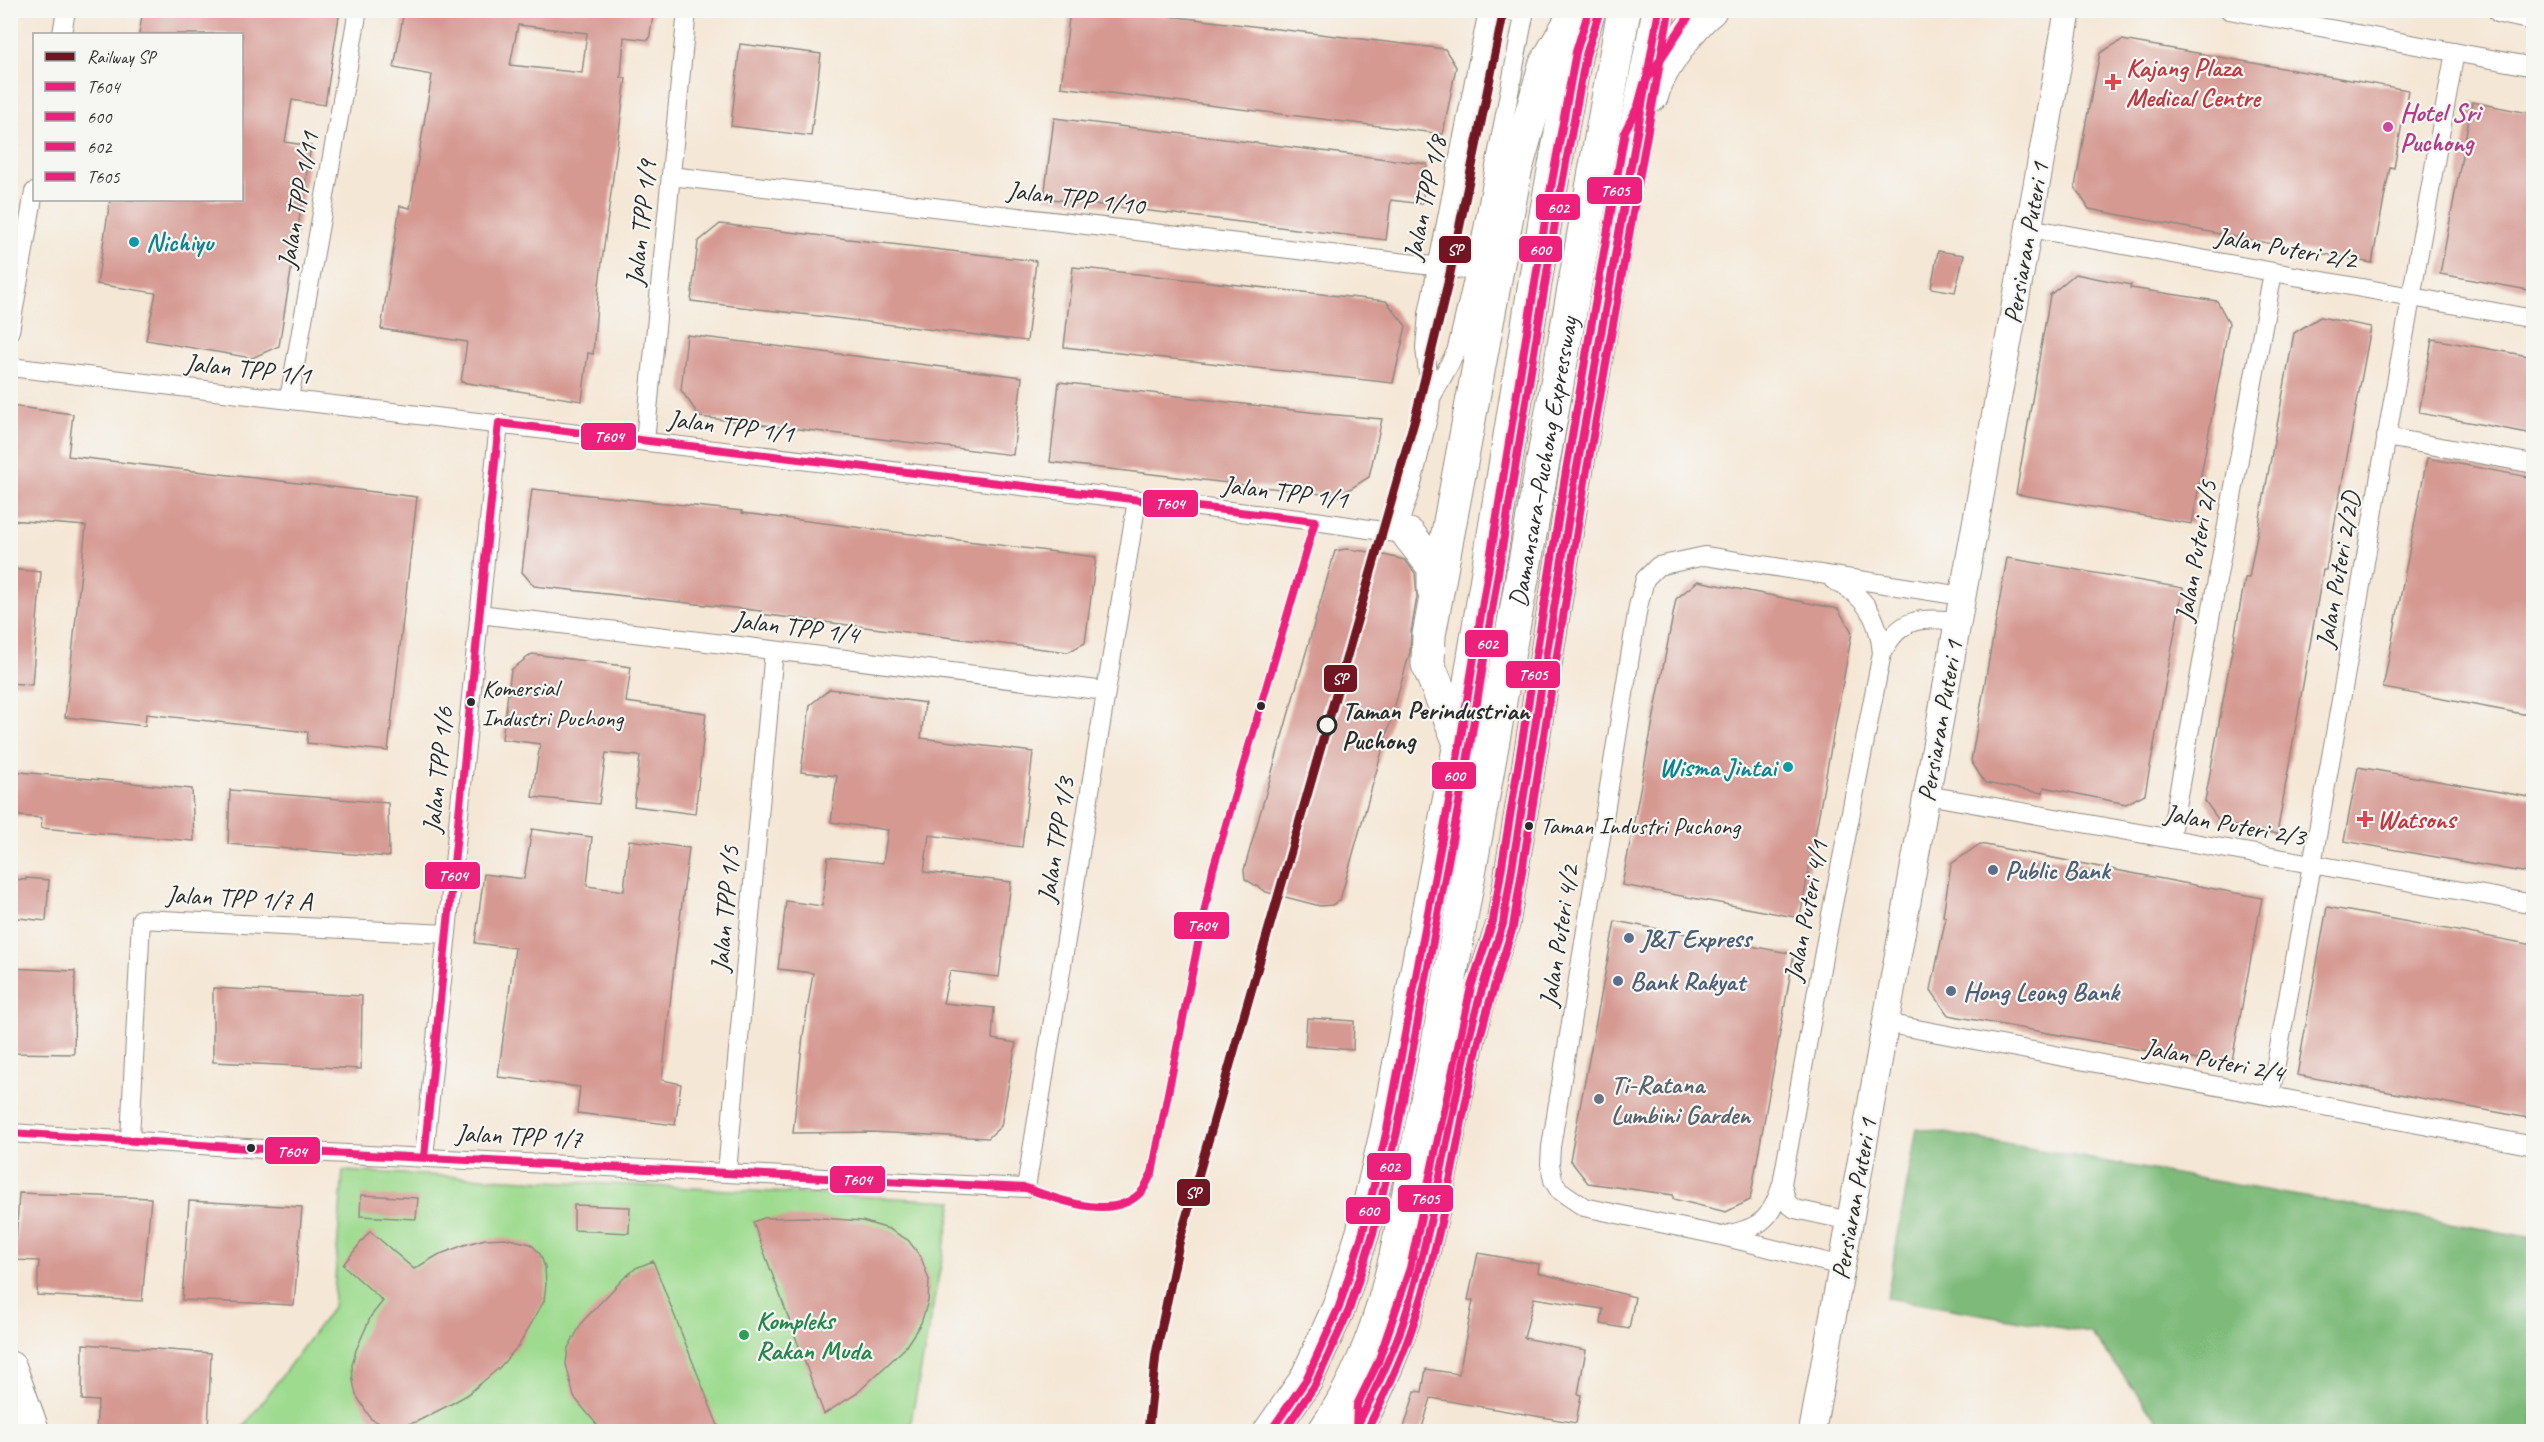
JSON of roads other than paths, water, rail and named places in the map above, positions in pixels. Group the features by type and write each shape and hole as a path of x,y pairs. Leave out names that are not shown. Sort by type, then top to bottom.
{"highway":[{"path":"1460,743 1428,664 1435,604 1515,171 1545,66 1577,10"},
{"name":"Damansara–Puchong Expressway","path":"1270,1431 1306,1380 1339,1307 1363,1232 1388,1130 1460,743 1547,209 1576,52 1589,10"},
{"name":"Damansara–Puchong Expressway","path":"1324,1431 1355,1380 1365,1358 1383,1311 1397,1260 1437,1053 1624,10"},
{"path":"1354,1431 1388,1366 1420,1271 1481,989 1503,924 1578,461 1659,10"},
{"path":"1635,134 1648,110 1653,89 1664,70 1693,27 1710,10"},
{"path":"1402,534 1418,534 1439,525 1452,507"},
{"path":"1402,534 1434,567 1435,604"},
{"path":"1481,989 1484,920 1517,706 1506,668"},
{"path":"10,1368 33,1431"}],"street":[{"path":"62,33 66,10"},
{"name":"Jalan TPP 1/11","path":"289,399 358,10"},
{"name":"Jalan TPP 1/9","path":"645,441 687,10"},
{"name":"Jalan TPP 1/8","path":"1431,398 1425,348 1436,267 1464,139 1488,10"},
{"path":"1503,10 1525,12"},
{"name":"Persiaran Puteri 1","path":"1812,1431 2068,10"},
{"path":"2229,10 2534,67"},
{"path":"2500,10 2534,17"},
{"name":"Jalan TPP 1/8","path":"1402,534 1431,398 1456,352 1475,271 1525,12"},
{"name":"Jalan Puteri 2/2D","path":"2270,1096 2314,865 2410,296 2455,52"},
{"name":"Jalan TPP 1/10","path":"671,176 1475,271"},
{"path":"10,332 33,198"},
{"name":"Jalan Puteri 2/2","path":"2029,228 2534,319"},
{"name":"Jalan Puteri 2/5","path":"2170,839 2273,272"},
{"name":"Jalan TPP 1/1","path":"10,367 499,423 1402,534"},
{"name":"Jalan TPP 1/6","path":"424,1157 499,423"},
{"path":"2386,437 2534,464"},
{"name":"Jalan TPP 1/3","path":"1026,1188 1137,500"},
{"name":"Jalan Puteri 4/2","path":"1842,1266 1722,1236 1584,1207 1559,1190 1553,1180 1550,1164 1551,1148 1636,618 1645,579 1658,566 1705,556 1820,574 1960,608"},
{"path":"1820,574 1843,584 1867,604 1881,634 1882,653"},
{"name":"Jalan Puteri 4/1","path":"1722,1236 1755,1227 1766,1219 1775,1207 1782,1185 1827,935 1882,653 1892,635 1913,621 1960,608"},
{"name":"Jalan TPP 1/4","path":"479,614 1106,691"},
{"name":"Jalan TPP 1/5","path":"727,1173 774,650"},
{"name":"Jalan Puteri 2/3","path":"1927,795 2534,904"},
{"name":"Jalan TPP 1/7 A","path":"130,1139 141,919 447,934"},
{"name":"Jalan Puteri 2/4","path":"1886,1023 2534,1146"},
{"name":"Jalan TPP 1/7","path":"10,1133 1026,1188"},
{"path":"1782,1185 1787,1203 1795,1209 1850,1221"}],"rail line":[{"name":"SP","path":"1148,1432 1156,1354 1180,1239 1416,415 1448,283 1504,10"}],"place":[{"name":"Kajang Plaza Medical Centre","path":"2113,82"},
{"name":"Hotel Sri Puchong","path":"2388,127"},
{"name":"Nichiyu","path":"134,242"},
{"name":"Komersial Industri Puchong","path":"471,702"},
{"name":"Taman Perindustrian Puchong","path":"1327,725"},
{"name":"Wisma Jintai","path":"1788,767"},
{"name":"Watsons","path":"2365,819"},
{"name":"Taman Industri Puchong","path":"1529,826"},
{"name":"Public Bank","path":"1993,870"},
{"name":"J&T Express","path":"1629,938"},
{"name":"Bank Rakyat","path":"1618,981"},
{"name":"Hong Leong Bank","path":"1951,991"},
{"name":"Ti-Ratana Lumbini Garden","path":"1599,1099"},
{"name":"Kompleks Rakan Muda","path":"744,1335"}]}
